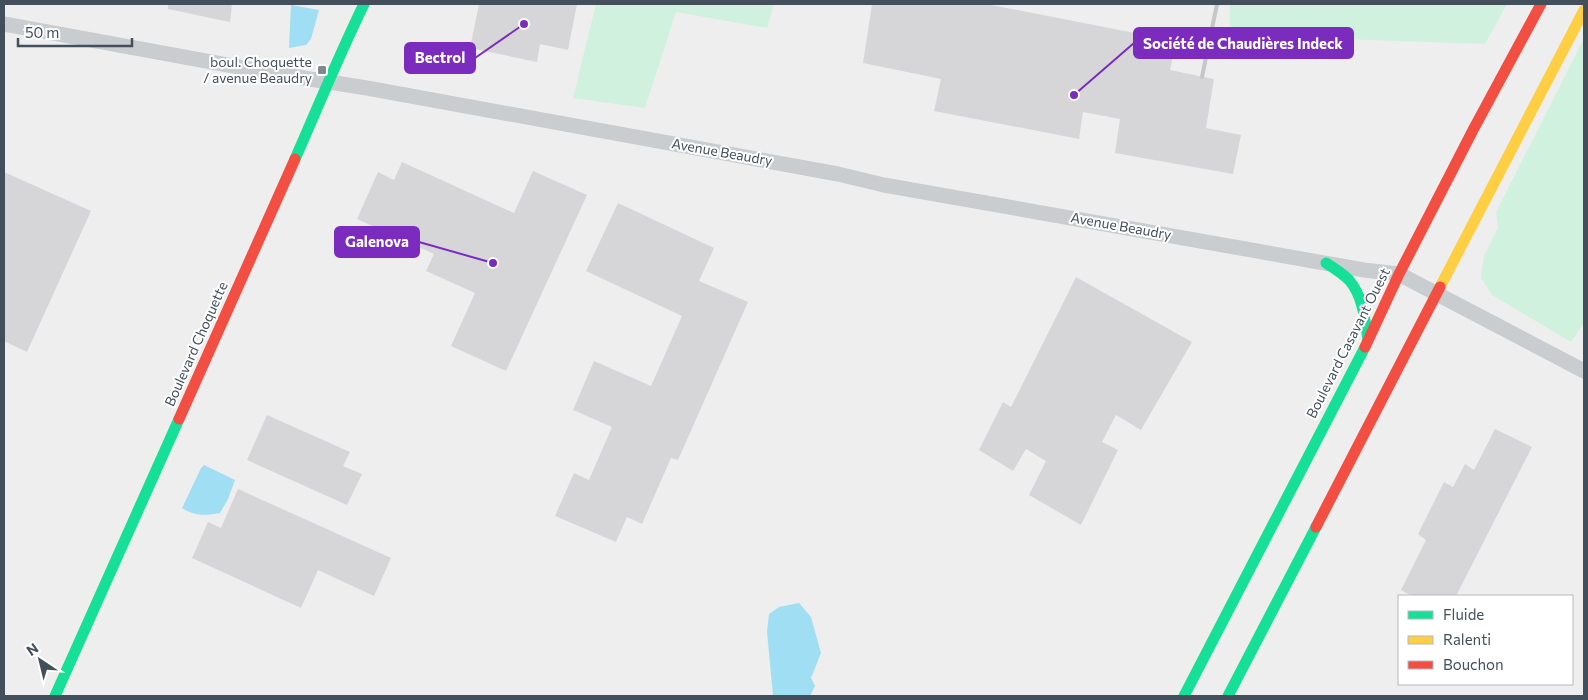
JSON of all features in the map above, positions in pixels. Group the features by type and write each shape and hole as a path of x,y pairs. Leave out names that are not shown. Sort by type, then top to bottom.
{"main road":[{"name":"Boulevard Choquette","path":"55,696 329,82 338,58 364,4"},
{"name":"Boulevard Casavant Ouest","path":"1184,696 1368,340 1399,274 1473,130 1541,4"},
{"path":"1228,696 1584,10"},
{"path":"1326,263 1348,280 1352,286 1363,309 1368,340"}],"street":[{"name":"Avenue Beaudry","path":"4,24 818,170 884,185 1326,263 1399,274 1584,371"}],"green space":[{"path":"596,4 774,4 767,28 676,12 645,108 573,98"},
{"path":"1230,4 1507,4 1485,44 1283,37 1230,26"},
{"path":"1584,38 1584,323 1571,342 1492,295 1481,278 1484,256 1498,228 1496,212"}],"water":[{"path":"291,5 319,10 311,39 306,45 289,48"},
{"path":"204,465 235,480 220,513 200,515 182,508"},
{"path":"799,603 811,617 821,653 811,678 815,686 810,696 773,696 767,632 769,614 779,607"}],"building":[{"path":"168,4 232,4 230,22 168,9"},
{"path":"479,4 577,4 568,50 540,44 537,62 470,48"},
{"path":"872,4 986,4 1176,41 1170,70 1214,79 1206,128 1241,135 1233,174 1115,153 1120,119 1083,112 1079,139 934,111 941,79 863,63"},
{"path":"402,162 514,213 533,171 587,195 506,371 451,346 475,293 426,271 434,254 357,219 378,172 394,180"},
{"path":"4,172 91,211 27,352 4,341"},
{"path":"618,203 714,248 699,281 748,302 678,460 671,458 642,524 627,517 616,542 555,516 574,473 589,480 612,427 573,410 594,361 651,386 682,316 586,271"},
{"path":"1076,277 1192,342 1141,430 1116,415 1102,442 1118,450 1081,525 1029,495 1046,461 1026,449 1013,471 979,450 1003,402 1011,407"},
{"path":"267,415 350,452 343,466 362,474 347,505 247,460"},
{"path":"1495,429 1532,447 1457,595 1410,595 1401,590 1426,540 1418,534 1444,482 1453,487 1465,464 1474,470"},
{"path":"238,489 391,558 374,596 318,570 301,608 192,558 208,522 221,528"}],"railway":[{"path":"1202,77 1217,4"}],"traffic: fast":[{"path":"295,159 364,4"},
{"path":"1326,263 1344,275 1354,286 1363,308 1368,340"},
{"path":"1184,696 1365,347"},
{"path":"55,696 179,419"},
{"path":"1228,696 1316,527"}],"traffic: slow":[{"path":"1440,287 1584,10"}],"traffic: jam":[{"path":"1365,347 1399,274 1473,130 1541,4"},
{"path":"179,419 295,159"},
{"path":"1316,527 1440,287"}],"place":[{"name":"Bectrol","path":"524,24"},
{"name":"boul. Choquette / avenue Beaudry","path":"322,70"},
{"name":"Société de Chaudières Indeck","path":"1074,95"},
{"name":"Galenova","path":"493,263"}]}
